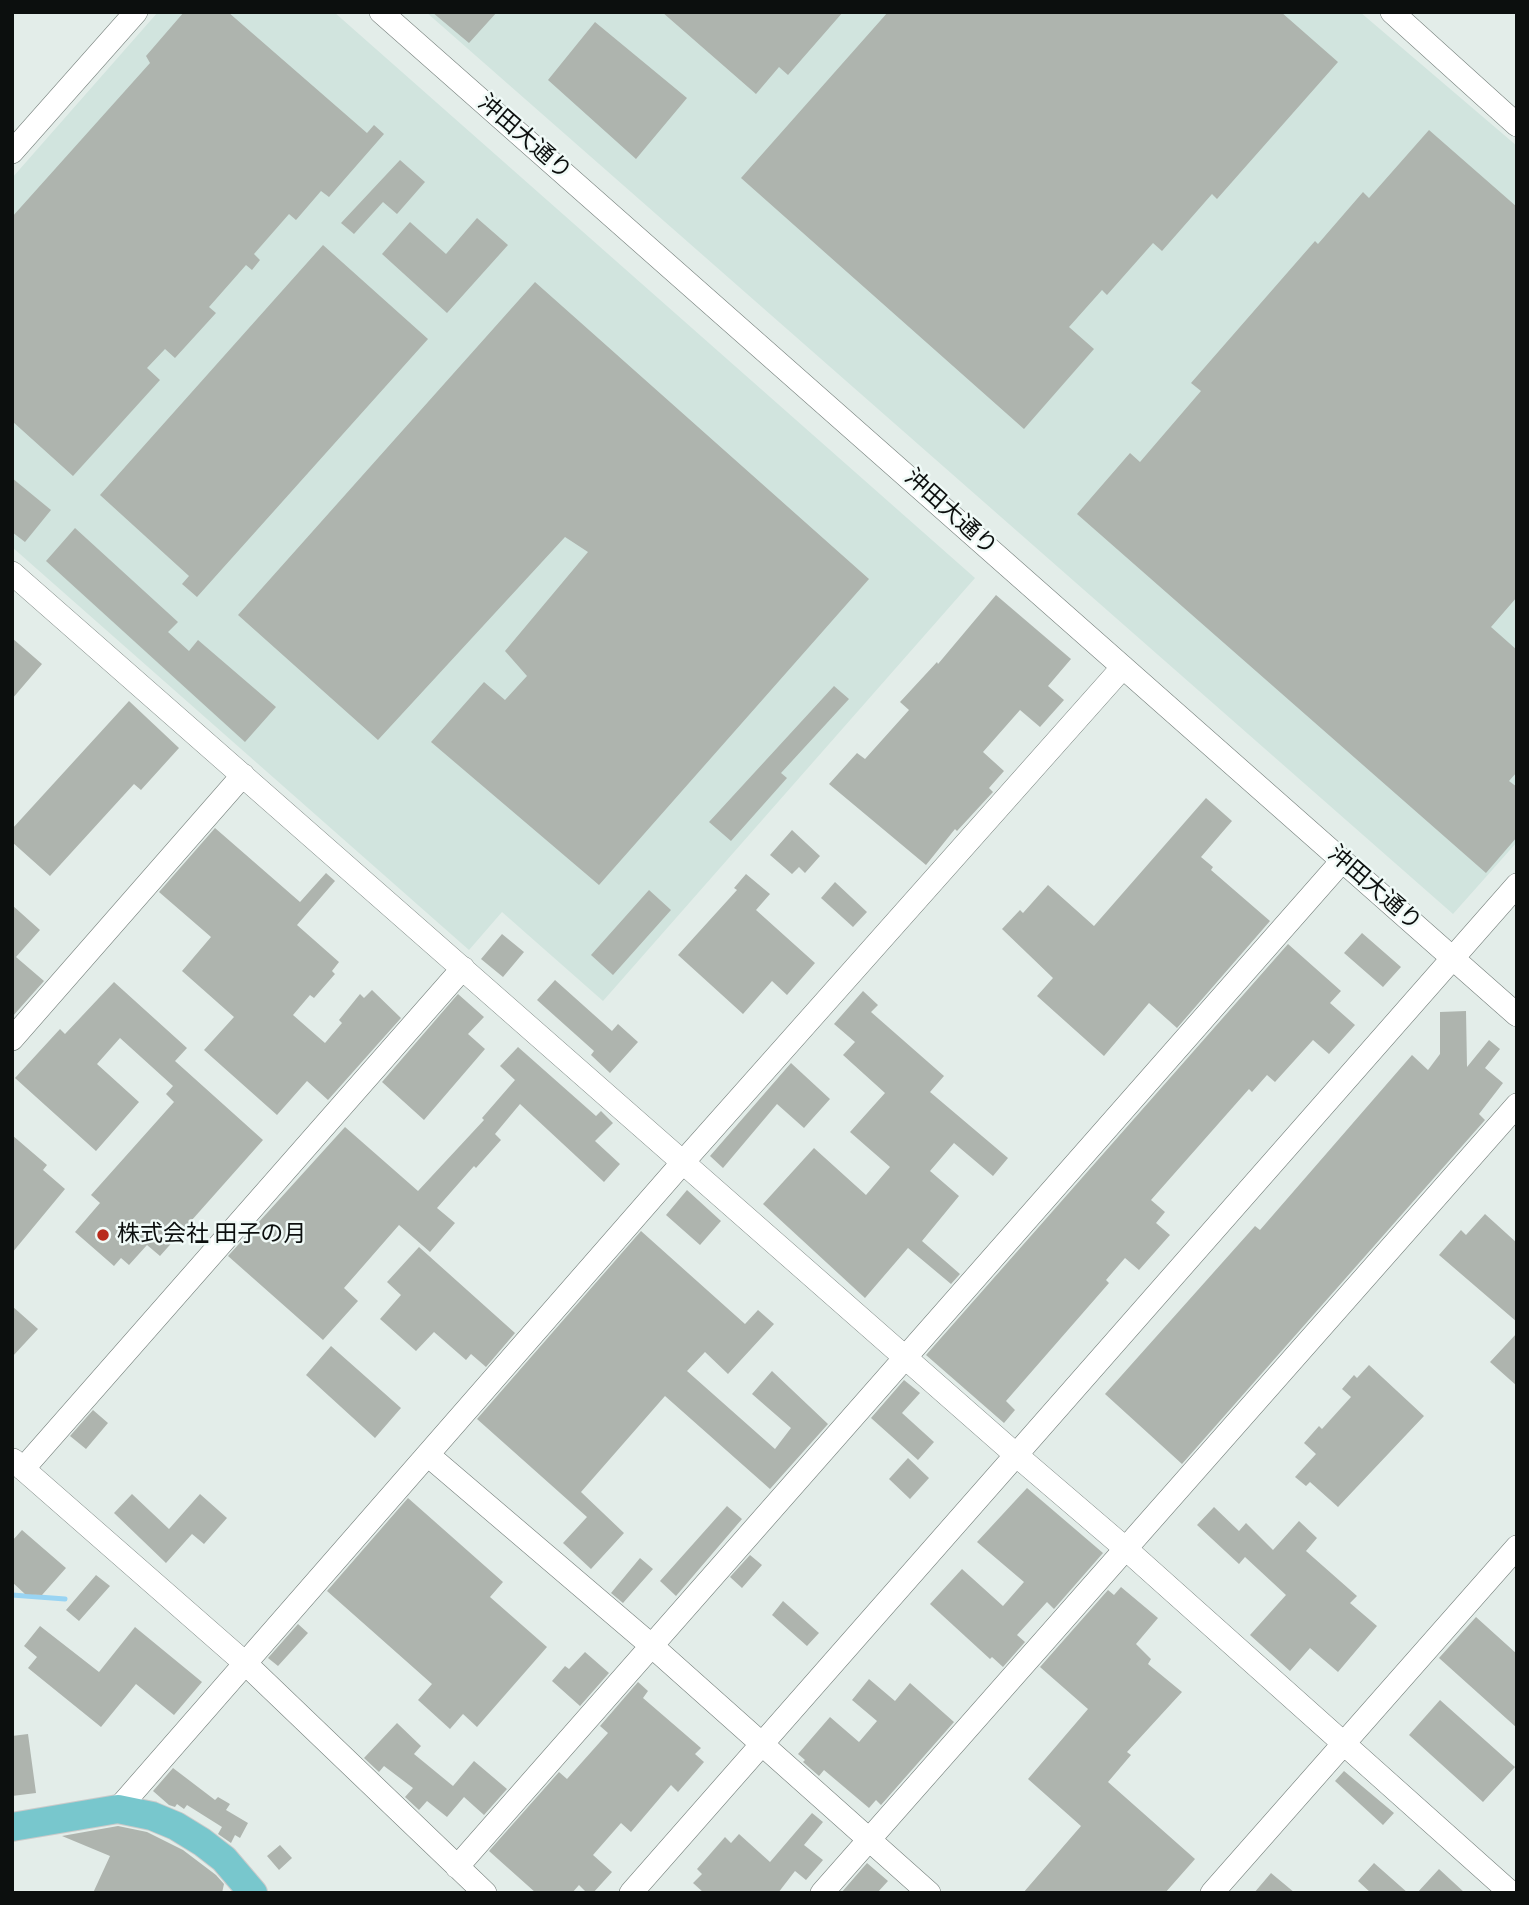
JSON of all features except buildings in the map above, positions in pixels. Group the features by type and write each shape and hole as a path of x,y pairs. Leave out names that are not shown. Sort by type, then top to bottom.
{"main road":[{"path":"12,1827 118,1809 152,1816 176,1826 202,1842 223,1859 253,1893"}],"street":[{"path":"12,152 136,12"},
{"name":"沖田大通り","path":"381,12 1517,1014"},
{"path":"1392,12 1517,125"},
{"path":"16,585 243,775 1126,1549 1511,1893"},
{"path":"118,1809 684,1161 1123,667"},
{"path":"12,1039 243,775"},
{"path":"457,1867 1342,861"},
{"path":"631,1893 1517,885"},
{"path":"463,968 18,1464 246,1664 485,1893"},
{"path":"822,1893 1517,1105"},
{"path":"428,1455 653,1647 929,1893"},
{"path":"1212,1893 1517,1547"}],"shaded area":[{"path":"158,12 334,12 975,578 603,1001 502,912 469,950 12,547 12,178"},
{"path":"426,12 1360,12 1517,146 1517,842 1453,914"}],"waterway":[{"path":"12,1595 65,1599"}],"place":[{"name":"株式会社 田子の月","path":"103,1235"}]}
